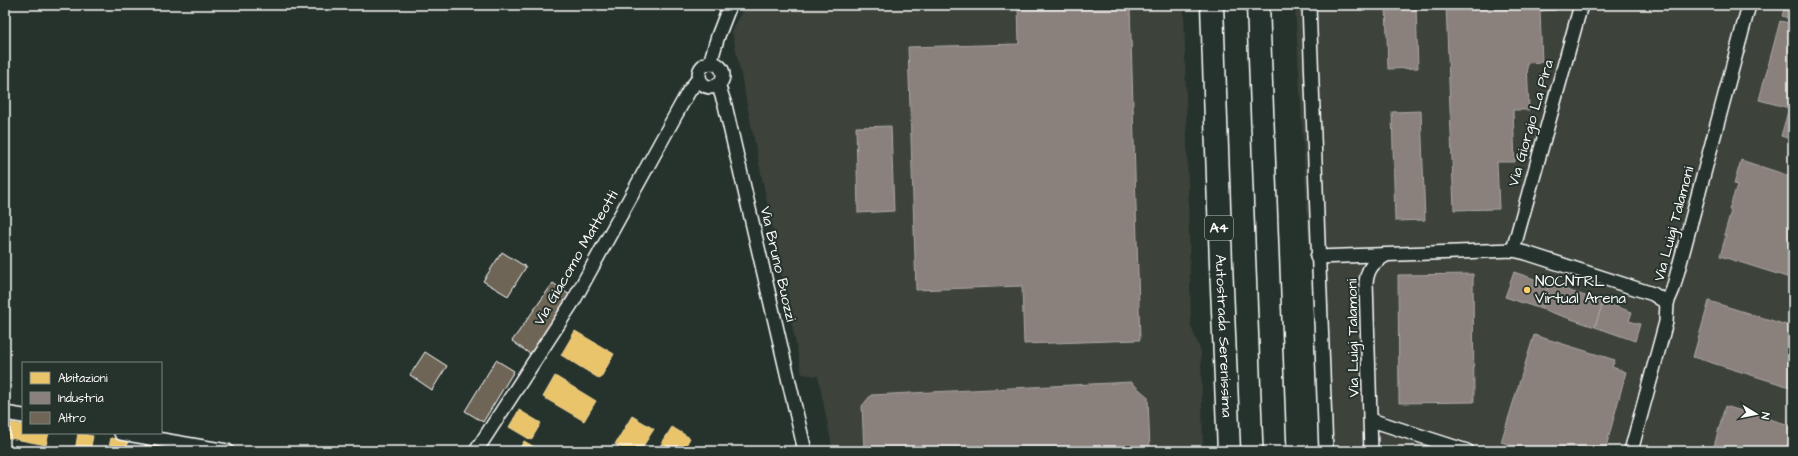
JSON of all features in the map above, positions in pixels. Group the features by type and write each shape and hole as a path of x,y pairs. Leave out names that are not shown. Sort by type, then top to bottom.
{"highway":[{"name":"Autostrada Serenissima","path":"1212,5 1229,451"},
{"path":"1258,5 1274,451"}],"street":[{"name":"Via Giacomo Matteotti","path":"476,451 574,300 689,91 699,78 699,73 702,67 710,63 718,36 730,5"},
{"name":"Via Luigi Talamoni","path":"1309,5 1317,257 1326,451"},
{"name":"Via Giorgio La Pira","path":"1513,250 1581,5"},
{"name":"Via Luigi Talamoni","path":"1631,451 1666,322 1667,303 1675,282 1748,5"},
{"path":"699,78 702,84 707,86 713,87 718,84 722,78 722,70 716,64 710,63"},
{"name":"Via Bruno Buozzi","path":"718,84 725,105 805,451"},
{"path":"1386,256 1513,250 1653,294 1667,303"},
{"name":"Via Luigi Talamoni","path":"1317,257 1386,256"},
{"name":"Via Luigi Talamoni","path":"1371,451 1366,282 1367,271 1375,263 1386,256"},
{"path":"5,413 22,416"},
{"path":"1371,420 1467,451"},
{"path":"128,434 227,451"}],"shaded area":[{"path":"746,5 1184,5 1191,326 1201,352 1203,451 833,451 818,376 802,374 732,31"},
{"path":"1295,5 1793,5 1793,451 1321,451"}],"building: Abitazioni":[{"path":"575,331 614,354 600,379 561,355"},
{"path":"555,376 596,401 584,421 543,397"},
{"path":"519,410 541,423 531,440 509,427"},
{"path":"632,416 654,429 640,451 626,451 615,444"},
{"path":"5,422 22,425 22,434 49,434 46,445 5,437"},
{"path":"672,427 690,438 683,451 657,451"},
{"path":"78,434 93,436 90,451 75,451"},
{"path":"111,438 128,441 126,451 108,451"},
{"path":"524,441 541,451 518,451"},
{"path":"145,445 161,448 160,451 144,451"}],"building: Industria":[{"path":"1018,5 1130,5 1140,340 1024,344 1022,286 916,290 908,47 1019,44"},
{"path":"1386,5 1416,5 1418,68 1388,69"},
{"path":"1446,5 1556,5 1556,10 1540,11 1542,62 1527,63 1529,110 1513,110 1515,162 1497,162 1499,209 1454,210"},
{"path":"1785,5 1793,5 1793,109 1759,100 1780,21 1789,23 1790,19 1782,16"},
{"path":"1789,108 1793,109 1793,140 1781,136"},
{"path":"1421,111 1425,220 1395,221 1392,112"},
{"path":"891,126 894,211 858,213 856,127"},
{"path":"1741,160 1793,177 1793,279 1720,256 1731,211 1729,210 1737,185 1734,184"},
{"name":"NOCNTRL Virtual Arena","path":"1514,272 1549,284 1541,309 1505,297"},
{"path":"1473,274 1474,402 1399,403 1398,275"},
{"path":"1549,284 1603,302 1595,327 1541,309"},
{"path":"1709,301 1793,327 1793,388 1693,357"},
{"path":"1603,302 1632,312 1629,321 1640,324 1635,341 1595,327"},
{"path":"1534,335 1615,360 1612,367 1626,372 1605,451 1530,451 1501,442"},
{"path":"1131,382 1148,397 1150,451 864,451 862,406 871,395"},
{"path":"1725,406 1793,426 1793,451 1713,450"}],"building: Altro":[{"path":"502,252 526,267 508,296 483,281"},
{"path":"553,283 571,296 530,354 512,341"},
{"path":"425,352 447,366 432,390 410,375"},
{"path":"496,360 514,371 483,422 465,411"}],"place":[{"name":"NOCNTRL Virtual Arena","path":"1527,290"}]}
